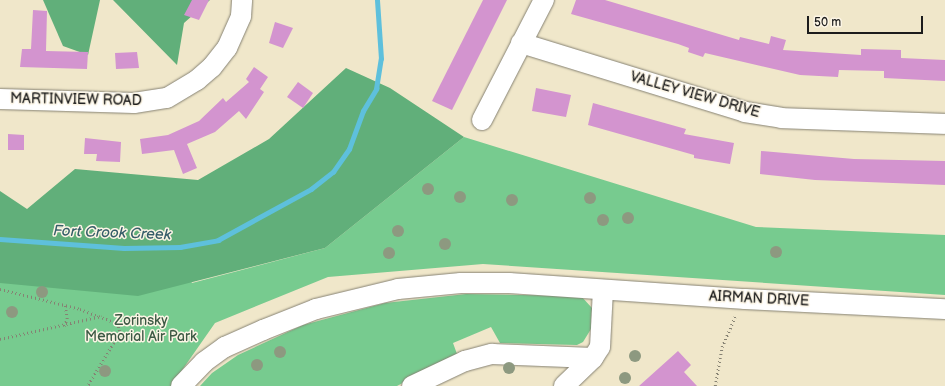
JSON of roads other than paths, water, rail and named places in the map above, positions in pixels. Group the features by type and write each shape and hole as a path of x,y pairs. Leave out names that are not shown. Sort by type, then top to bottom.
{"street":[{"name":"MARTINVIEW ROAD","path":"0,98 134,103 167,98 197,80 212,67 227,48 241,16 242,0"},
{"path":"482,120 544,0"},
{"name":"VALLEY VIEW DRIVE","path":"521,43 745,112 781,118 945,124"},
{"name":"AIRMAN DRIVE","path":"181,386 204,362 225,347 316,309 359,297 398,289 461,283 574,286 603,290 745,299 945,309"},
{"path":"564,386 593,358 600,347 603,290"},
{"path":"412,386 464,361 492,354 593,358"}],"waterway":[{"name":"Fort Crook Creek","path":"0,239 124,248 180,247 218,240 311,189 333,172 349,149 363,111 376,89 381,59 377,0"}],"park label":[{"name":"Zorinsky Memorial Air Park","path":"141,330"}]}
